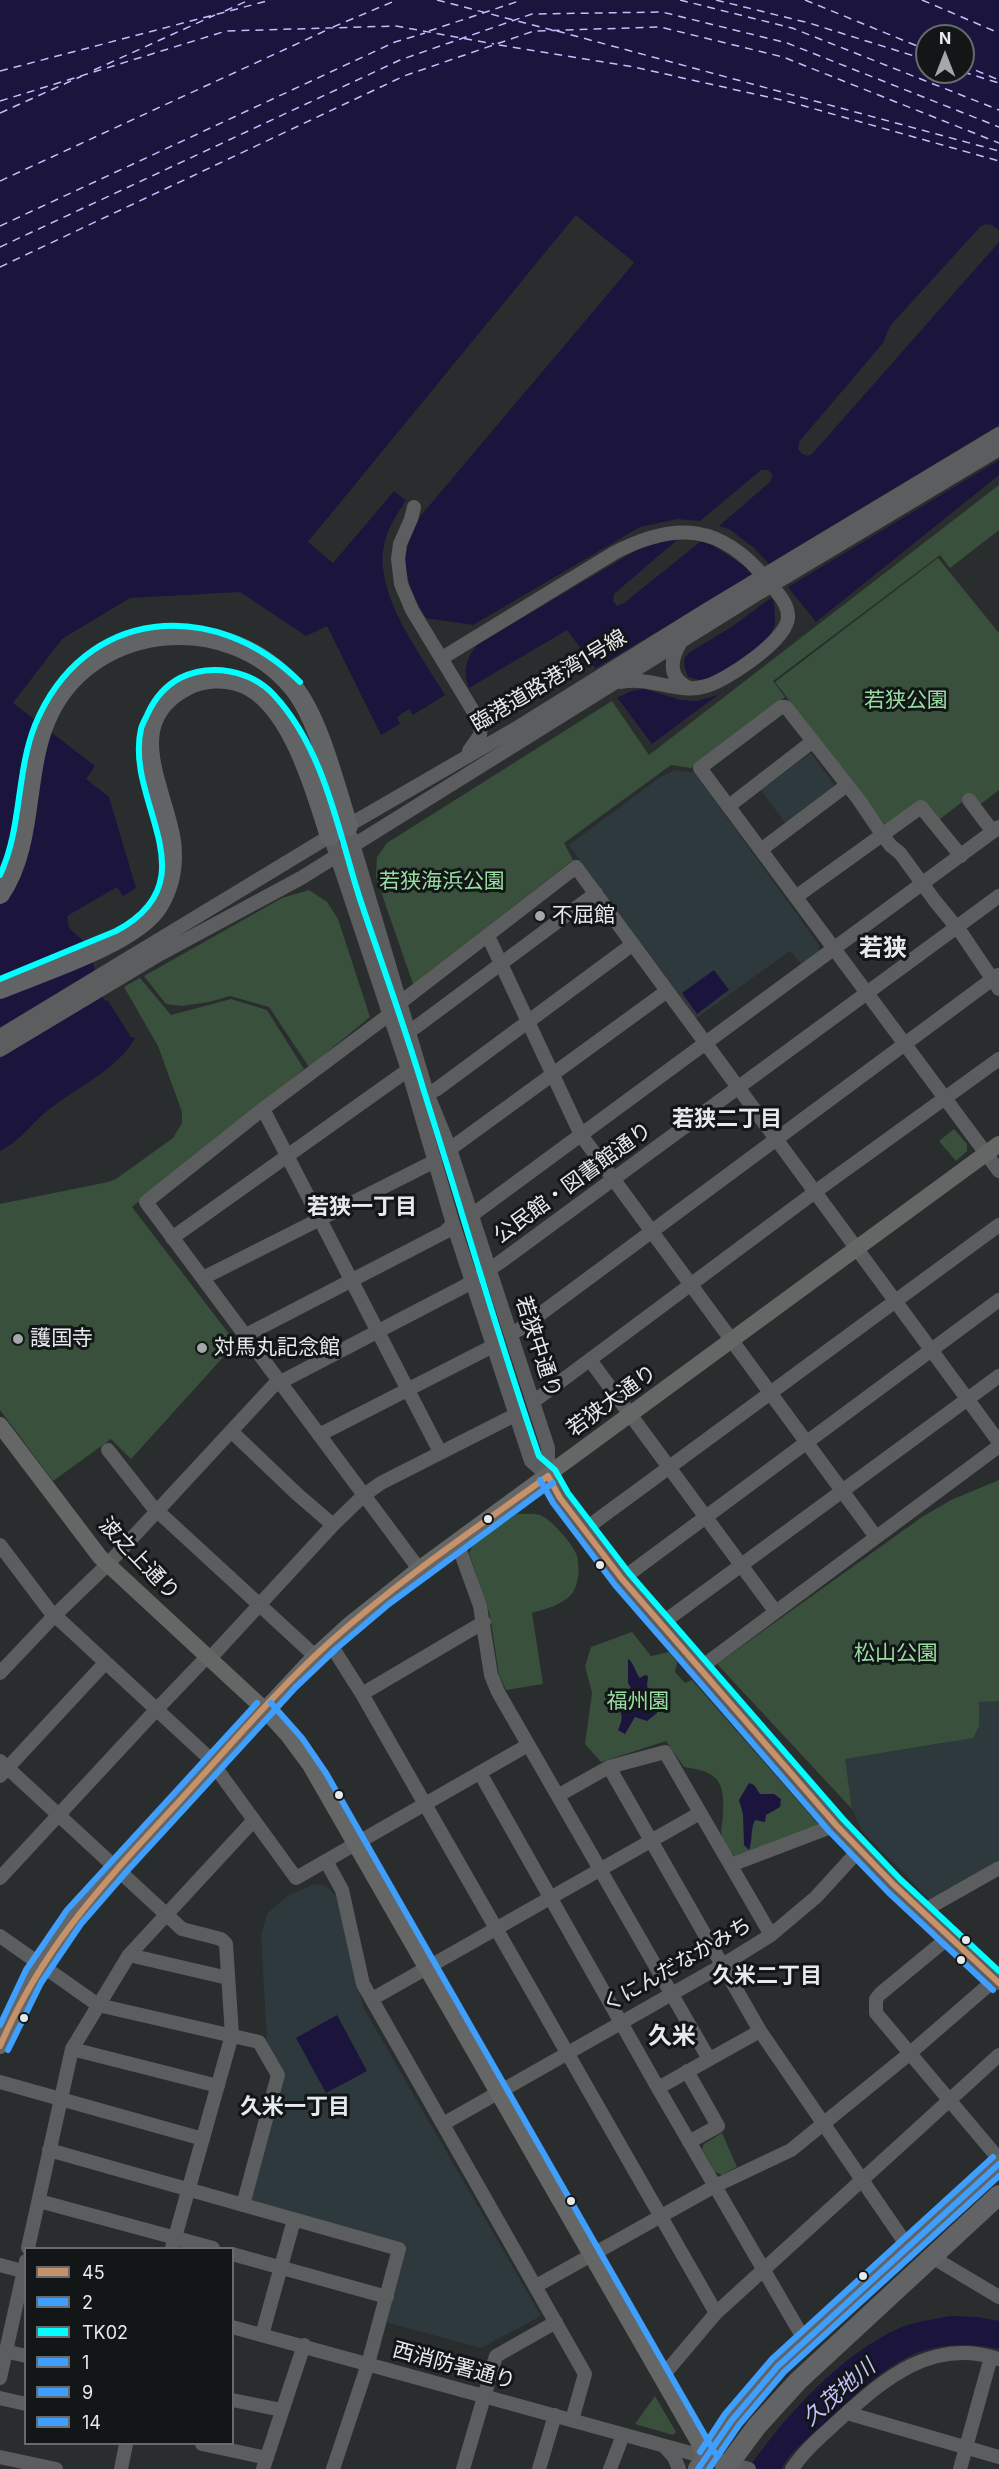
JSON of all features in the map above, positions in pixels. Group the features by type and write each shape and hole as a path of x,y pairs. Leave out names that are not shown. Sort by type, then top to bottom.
{"highway":[{"path":"0,894 10,877 19,847 38,741 51,709 76,676 99,658 120,646 162,635 194,635 214,638 239,647 275,670 300,696 316,730 350,836"},
{"path":"0,989 110,943 137,928 149,918 160,903 170,880 172,868 170,839 150,768 149,739 156,715 162,705 170,696 191,683 217,678 230,679 254,689 266,699 301,754 334,847"},
{"path":"703,2463 754,2392 805,2341 999,2164"},
{"path":"737,2467 757,2426 798,2381 999,2195"}],"main road":[{"name":"若狭大通り","path":"0,2046 12,2017 41,1963 74,1916 264,1709 329,1642 419,1569 993,1148"},
{"name":"波之上通り","path":"0,1425 107,1564 264,1709 287,1734 310,1765 661,2378 703,2463"}],"street":[{"name":"臨港道路港湾1号線","path":"124,969 199,916 334,847 999,434"},
{"name":"臨港道路港湾1号線","path":"124,969 282,889 334,847 461,759 588,691 613,684 999,449"},
{"path":"414,507 400,544 399,574 412,610 481,724 480,735 475,744 461,759"},
{"path":"442,658 636,542 671,532 692,531 713,536 738,550 755,565 781,596 788,618 785,628 768,646 719,682 703,688 691,689 647,681 613,684"},
{"path":"680,643 673,656 672,668 676,680 691,689"},
{"path":"512,1333 905,1044 997,981 900,853 891,846 813,741 786,707 781,706 700,768 762,849 905,1044 945,1099 993,1148 999,1171"},
{"path":"481,724 502,729 520,726"},
{"path":"729,806 813,741"},
{"path":"762,849 847,785"},
{"path":"471,1215 996,830 969,800"},
{"path":"797,897 921,807 961,856"},
{"name":"若狭中通り","path":"350,836 401,1002 435,1161 453,1224 531,1461 548,1476"},
{"name":"若狭中通り","path":"334,847 408,1070 450,1149 548,1448 548,1476"},
{"path":"401,1002 576,867 999,1442"},
{"path":"408,1031 501,965 596,893"},
{"name":"公民館・図書館通り","path":"0,1673 107,1564 279,1382 472,1281 490,1269 999,896"},
{"path":"488,936 581,1135 876,1537"},
{"path":"422,1096 437,1089 633,944"},
{"path":"0,1036 124,969"},
{"path":"0,1050 124,969"},
{"path":"450,1149 667,992"},
{"path":"390,1014 263,1109 146,1202 419,1569"},
{"path":"533,1402 999,1059"},
{"path":"172,1238 408,1070"},
{"path":"263,1109 440,1452"},
{"path":"203,1278 435,1161"},
{"path":"246,1335 445,1232 453,1224"},
{"path":"584,1532 670,1466 999,1225"},
{"path":"622,1579 705,1515 999,1300"},
{"path":"319,1435 493,1346"},
{"path":"590,1360 775,1611"},
{"path":"661,1624 999,1376"},
{"path":"0,1878 156,1710 209,1658 364,1495 381,1483 515,1415"},
{"path":"231,1431 333,1525"},
{"path":"700,1668 999,1446"},
{"path":"108,1450 156,1510 315,1656"},
{"path":"536,2286 715,2186 783,2156 824,2126 998,1979 924,1914 836,1826 622,1579 584,1532 560,1498 548,1476"},
{"path":"457,1542 484,1622 491,1675 498,1692 709,2059"},
{"path":"0,1545 55,1615 213,1764 296,1878 528,1745"},
{"path":"362,1694 484,1622"},
{"path":"329,1642 362,1694 716,2313"},
{"path":"105,1663 2,1768 58,1814 182,1929 221,1939 226,1944 232,2035 174,2243"},
{"path":"559,1795 609,1767 665,1752 771,1935"},
{"path":"609,1767 760,2031 908,2247"},
{"path":"480,1773 658,2088 805,2341"},
{"path":"372,1999 700,1813"},
{"path":"28,2247 72,2049 129,1955 254,1820"},
{"path":"731,1865 836,1826"},
{"name":"くにんだなかみち","path":"443,2124 621,2021 672,1995 771,1935 816,1897 860,1850"},
{"path":"326,1861 342,1890 363,1984 585,2374 572,2420"},
{"path":"924,1914 932,1906 999,1868"},
{"path":"0,1936 98,2004 259,2042 278,2075 243,2205"},
{"path":"949,1937 876,1999 876,2013 999,2158"},
{"path":"129,1955 228,1978"},
{"path":"658,2088 760,2031"},
{"path":"72,2049 218,2086"},
{"path":"661,2378 716,2313 999,2055"},
{"path":"687,2071 718,2126 689,2142"},
{"path":"0,2082 203,2139"},
{"path":"49,2150 399,2249 368,2364 333,2469"},
{"path":"39,2201 174,2243 205,2247"},
{"path":"262,2335 294,2220"},
{"path":"234,2255 387,2297"},
{"path":"932,2257 997,2294"},
{"path":"0,2265 24,2268"},
{"path":"0,2378 24,2272"},
{"path":"463,2469 496,2356 556,2322"},
{"name":"西消防署通り","path":"234,2328 663,2446 703,2463 737,2467"},
{"path":"205,2445 265,2464 304,2345"},
{"path":"5,2351 24,2356"},
{"path":"792,2469 802,2454 882,2382 912,2364 948,2354 995,2358 960,2469"},
{"path":"0,2398 24,2404"},
{"path":"234,2400 282,2410"},
{"path":"847,2413 999,2457"},
{"path":"539,2469 555,2415"},
{"path":"610,2469 623,2435"},
{"path":"121,2469 126,2445"},
{"path":"663,2446 674,2457 679,2469"},
{"path":"0,2457 56,2469"}],"shaded area":[{"path":"811,753 836,787 786,824 761,790"},
{"path":"675,770 695,773 819,945 819,952 802,965 790,951 695,1019 569,845 659,778"},
{"path":"979,1701 999,1701 999,1860 931,1901 862,1831 852,1809 844,1759 944,1743 979,1726"},
{"path":"314,1884 326,1886 336,1896 363,2007 541,2316 481,2348 385,2322 404,2246 250,2202 284,2082 267,2041 261,1936 267,1914 286,1897"}],"green space":[{"name":"若狭海浜公園","path":"999,485 999,530 950,568 940,555 773,681 785,697 691,768 671,765 564,843 573,860 413,984 376,877 377,857 387,843 612,701 649,755"},
{"name":"若狭公園","path":"938,558 999,633 999,790 978,806 970,796 936,822 920,803 885,825 775,682"},
{"name":"若狭海浜公園","path":"309,890 327,902 338,919 370,1017 309,1067 269,1007 230,996 182,1006 166,1004 144,976 282,898"},
{"path":"140,978 171,1015 231,999 267,1010 304,1069 132,1207 236,1343 131,1459 111,1439 53,1481 0,1410 0,1204 116,1179 173,1138 182,1123 182,1112 158,1046 124,987"},
{"path":"954,1129 967,1144 967,1151 956,1161 939,1141"},
{"name":"松山公園","path":"999,1480 999,1701 979,1702 979,1726 973,1738 845,1759 852,1809 717,1664 922,1517 951,1500"},
{"path":"517,1514 540,1515 556,1527 575,1551 578,1572 577,1583 570,1596 557,1605 532,1613 543,1684 506,1690 499,1675 490,1615 469,1553 473,1544"},
{"name":"福州園","path":"632,1632 651,1656 669,1652 677,1662 675,1672 685,1683 692,1680 820,1826 735,1857 722,1837 723,1802 717,1779 704,1772 684,1767 666,1741 601,1762 585,1744 592,1693 585,1666 591,1647"},
{"path":"722,2133 737,2167 722,2175 715,2172 702,2149 704,2144"},
{"path":"655,2396 676,2432 673,2435 635,2424"}],"water":[{"path":"0,0 999,0 999,475 816,622 652,744 567,630 469,688 466,675 467,663 481,641 473,625 426,618 408,579 406,554 414,528 422,514 634,262 576,216 309,541 333,562 394,491 406,500 391,525 385,541 383,560 385,580 401,621 445,695 413,715 409,709 397,717 400,724 381,735 327,626 306,636 240,592 130,598 62,639 13,703 95,766 86,779 109,797 136,888 123,896 117,887 67,916 69,928 87,944 104,1000 108,1001 131,1037 135,1038 118,1060 40,1117 13,1143 0,1151"},
{"path":"714,970 729,990 697,1014 682,993"},
{"path":"628,1659 640,1678 648,1676 647,1687 656,1695 658,1705 657,1713 647,1721 635,1717 625,1734 618,1730 622,1716 617,1704 623,1698 626,1690 631,1688 628,1683"},
{"path":"749,1783 754,1785 760,1794 774,1794 781,1799 780,1807 766,1815 765,1822 755,1820 749,1850 744,1845 743,1814 739,1800"},
{"path":"337,2015 367,2071 326,2093 296,2038"},
{"name":"久茂地川","path":"951,2316 999,2321 999,2349 971,2345 946,2346 924,2350 904,2359 886,2370 849,2401 797,2449 781,2469 748,2469 797,2408 836,2369 857,2353 879,2338 902,2327"}],"pier":[{"path":"576,215 634,263 422,514 420,512 630,263 577,219 313,541 333,558 392,488 396,488 408,498 408,502 394,491 333,563 308,542"},
{"path":"986,224 999,230 999,242 812,454 808,456 802,454 798,449 799,442 883,343 890,326 981,226"},
{"path":"999,425 999,460 788,587 816,622 718,695 696,701 681,700 645,689 632,691 614,699 593,670 752,575 746,567 708,542 700,542 624,603 617,606 613,601 614,594 677,540 640,548 482,642 473,625 640,527 677,519 700,521 761,470 768,470 773,475 770,482 719,526 729,529 753,547 769,564","holes":["771,598 774,601 775,624 770,636 761,647 717,676 703,681 688,677 684,665 685,657 690,652 730,628"]}],"ferry route":[{"path":"225,11 249,0"},
{"path":"0,71 271,0"},
{"path":"333,27 397,0"},
{"path":"437,0 552,30"},
{"path":"429,31 522,0"},
{"path":"680,0 792,28 999,110"},
{"path":"716,0 809,23 915,56"},
{"path":"805,0 915,45"},
{"path":"922,0 999,33"},
{"path":"0,247 400,60 532,14 662,12 787,43 999,127"},
{"path":"94,70 215,15"},
{"path":"0,101 226,31 396,26 494,44"},
{"path":"0,267 404,76 534,31 660,27 783,57 999,143"},
{"path":"0,181 329,29"},
{"path":"557,31 999,151"},
{"path":"0,226 395,42 425,33"},
{"path":"499,45 634,67 790,102 999,161"},
{"path":"975,70 999,80"},
{"path":"0,113 82,76"},
{"path":"975,76 999,83"}],"transit line":[{"name":"TK02","path":"0,875 12,838 25,762 35,725 57,685 85,656 118,637 154,627 192,627 230,636 266,655 300,682"},
{"name":"TK02","path":"0,979 116,931 144,910 158,888 162,863 139,757 142,727 157,697 180,678 205,671 230,672 265,686 291,717 306,741 328,792 360,899 408,1040 539,1456 555,1470 568,1493 629,1573 843,1819 900,1879 999,1971"},
{"name":"45","path":"548,1476 560,1498 622,1579 836,1825 894,1885 999,1983"},
{"name":"45","path":"0,2046 35,1978 54,1948 97,1892 290,1681 331,1641 383,1597 548,1476"},
{"name":"2","path":"540,1480 553,1503 615,1585 829,1831 888,1892 993,1990"},
{"name":"2","path":"8,2050 41,1983 81,1924 296,1687 389,1604 553,1483"},
{"name":"1","path":"0,2025 26,1970 67,1910 257,1703"},
{"name":"1","path":"271,1703 302,1738 326,1773 715,2453"},
{"name":"1","path":"700,2452 725,2414 772,2359 993,2157"},
{"name":"9","path":"698,2469 732,2420 778,2366 999,2164"},
{"name":"14","path":"709,2469 739,2425 784,2372 999,2176"}],"place":[{"name":"不屈館","path":"540,916"},
{"name":"護国寺","path":"18,1339"},
{"name":"対馬丸記念館","path":"202,1348"}],"district":[{"name":"若狭","path":"883,949"},
{"name":"若狭二丁目","path":"727,1119"},
{"name":"若狭一丁目","path":"362,1207"},
{"name":"久米二丁目","path":"767,1976"},
{"name":"久米","path":"672,2037"},
{"name":"久米一丁目","path":"295,2107"}]}
